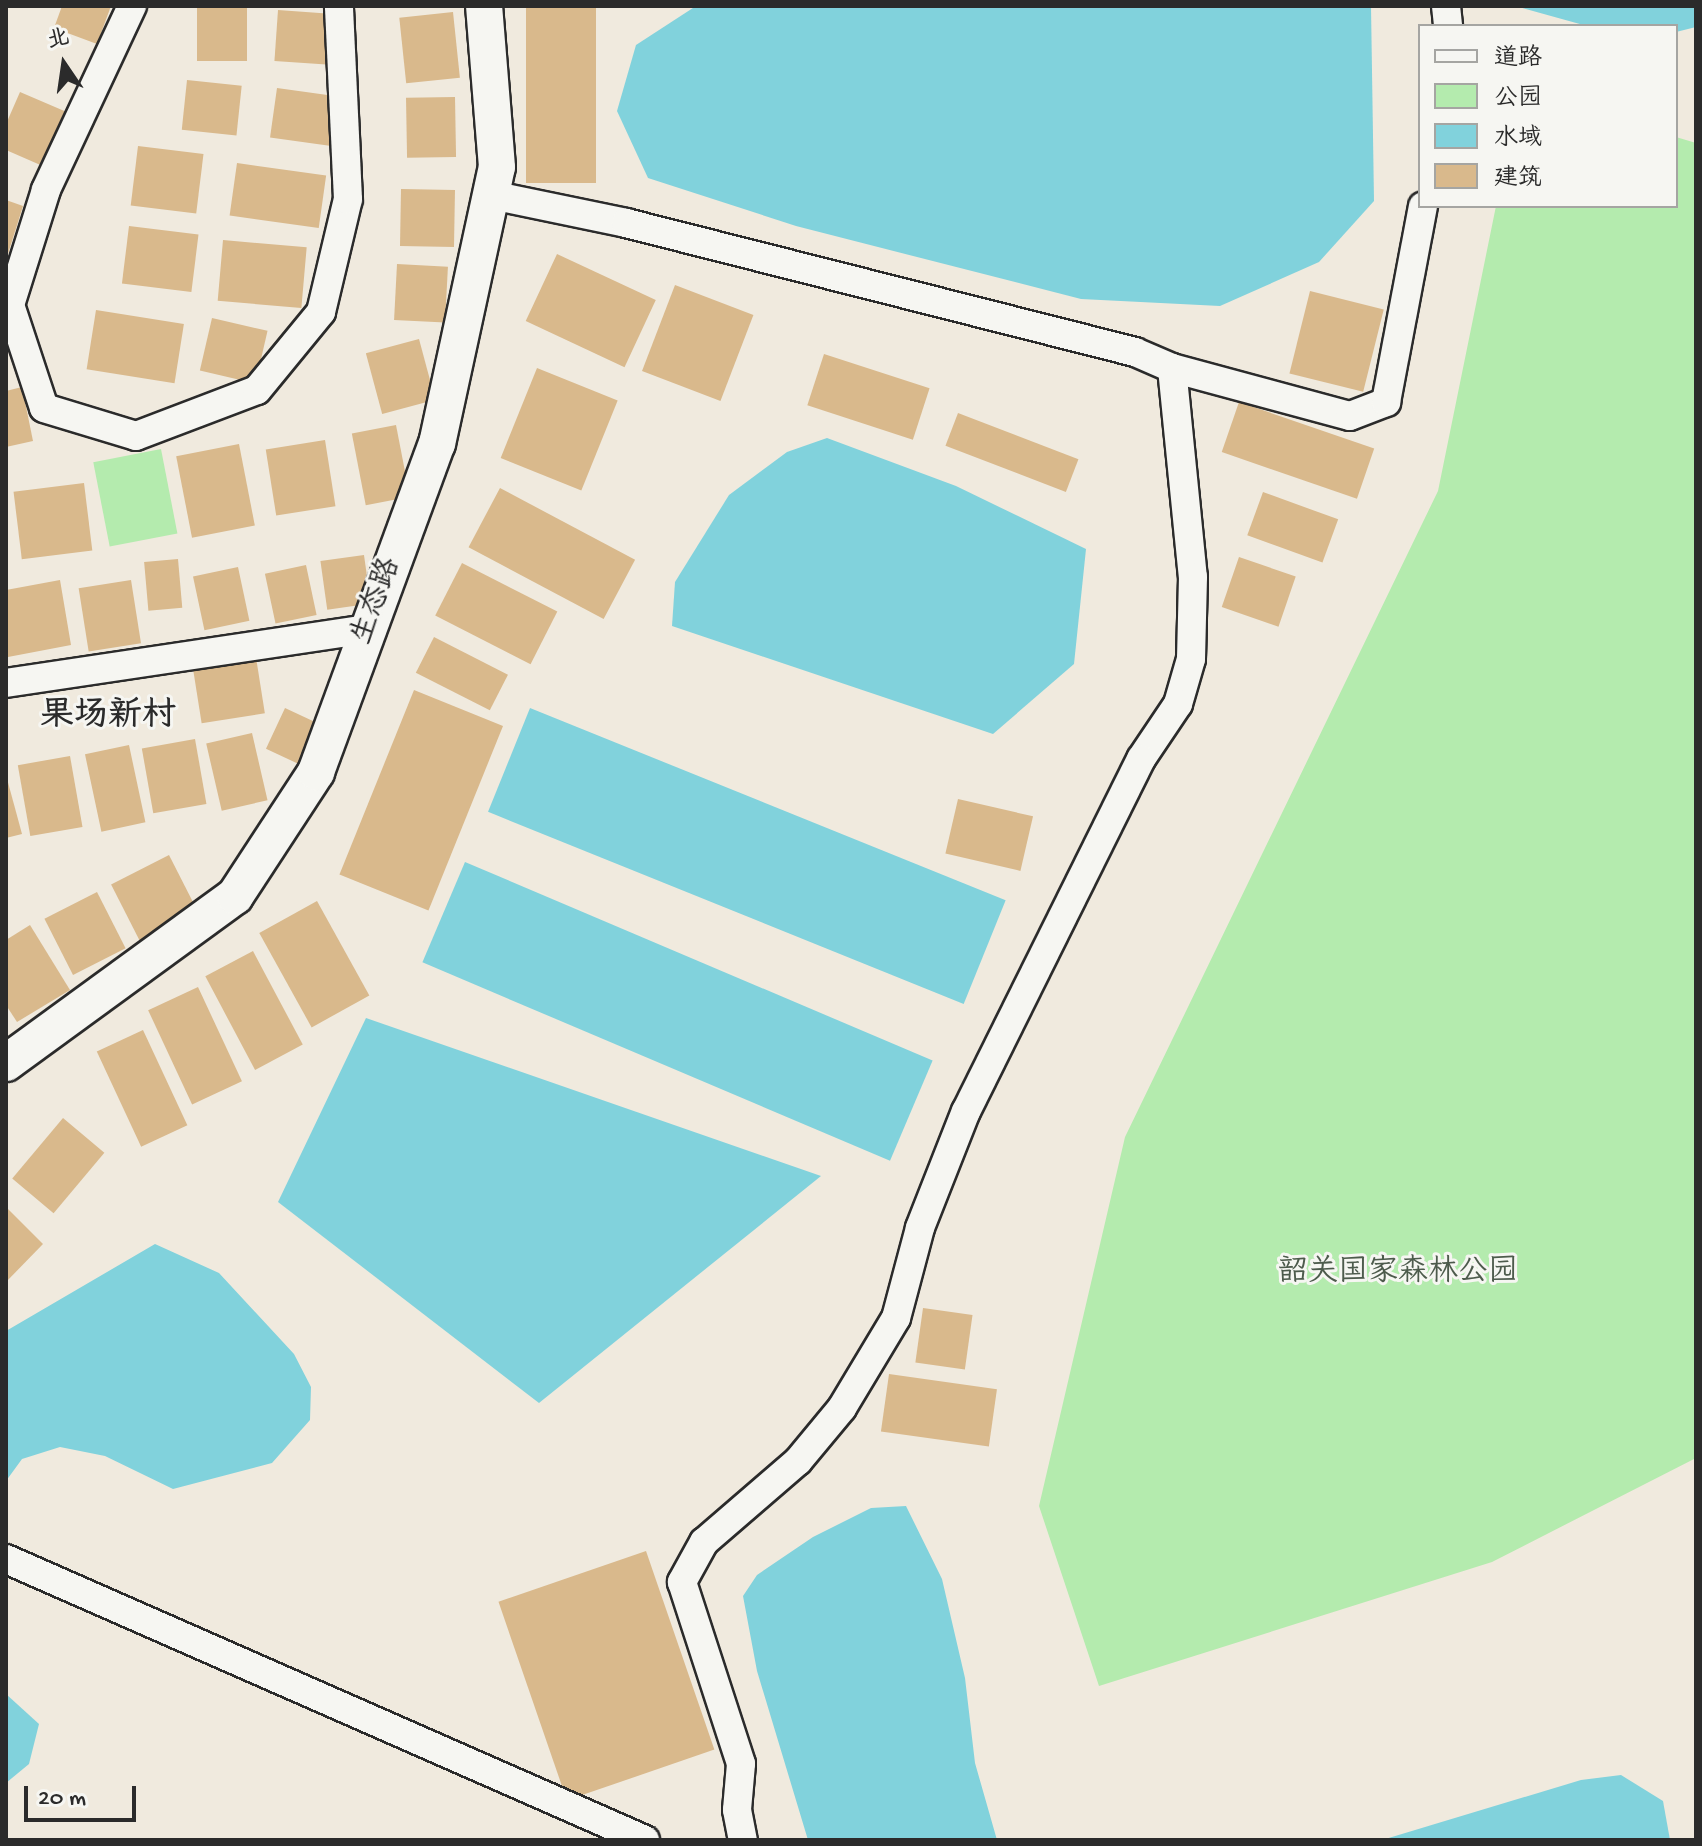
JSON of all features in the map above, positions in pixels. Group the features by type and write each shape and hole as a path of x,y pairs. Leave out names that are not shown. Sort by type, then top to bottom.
{"street":[{"path":"132,6 46,190 10,305 44,408 136,436 257,390 321,312 348,199 339,6"},
{"name":"生态路","path":"6,1063 235,896 316,772 437,444 497,167 484,6"},
{"path":"491,195 626,223 1135,352 1172,368 1350,416 1386,402 1423,208"},
{"path":"743,1840 737,1810 741,1764 682,1582 704,1542 798,1461 842,1408 896,1318 920,1228 966,1111 1141,759 1178,704 1191,659 1193,577 1172,368"},
{"path":"6,683 368,629"},
{"path":"6,1559 645,1840"}],"green space":[{"name":"韶关国家森林公园","path":"1678,138 1696,143 1696,1458 1492,1562 1099,1686 1039,1506 1125,1137 1438,491 1496,208 1678,208"},
{"path":"161,449 177,533 110,547 93,462"}],"water":[{"path":"696,6 1371,6 1374,201 1319,262 1220,306 1081,299 796,226 648,178 617,111 636,45"},
{"path":"1515,6 1696,6 1696,27 1678,32 1678,24 1580,24"},
{"path":"827,438 956,486 1086,549 1074,664 993,734 672,626 675,582 729,495 787,452"},
{"path":"530,708 1006,900 964,1004 488,812"},
{"path":"465,862 933,1060 890,1161 422,962"},
{"path":"366,1018 821,1176 539,1403 278,1202"},
{"path":"155,1244 219,1273 294,1354 311,1387 310,1420 272,1463 173,1489 105,1456 60,1447 22,1459 6,1481 6,1331"},
{"path":"906,1506 942,1579 965,1678 975,1763 997,1840 808,1840 757,1671 743,1596 757,1575 813,1537 871,1508"},
{"path":"6,1694 39,1724 29,1764 6,1783"},
{"path":"1621,1775 1663,1801 1670,1840 1382,1840 1581,1780"}],"building":[{"path":"62,6 111,6 97,44 54,28"},
{"path":"197,6 247,6 247,61 197,61"},
{"path":"526,6 596,6 596,183 526,183"},
{"path":"278,10 330,14 326,65 274,61"},
{"path":"453,12 460,78 406,83 399,18"},
{"path":"187,80 242,86 236,135 182,130"},
{"path":"277,88 336,96 329,146 270,138"},
{"path":"20,92 69,113 45,167 6,150 6,124"},
{"path":"455,97 456,157 407,158 406,98"},
{"path":"138,146 204,154 196,214 131,206"},
{"path":"237,163 326,176 319,228 230,215"},
{"path":"401,189 455,190 454,247 400,246"},
{"path":"6,200 23,206 7,257 6,257"},
{"path":"129,226 198,235 191,292 122,284"},
{"path":"223,240 307,247 301,308 218,301"},
{"path":"557,254 656,300 625,367 526,321"},
{"path":"397,264 448,267 445,323 394,320"},
{"path":"675,285 753,315 720,401 642,371"},
{"path":"1310,291 1384,309 1363,392 1289,373"},
{"path":"96,310 184,324 175,383 87,369"},
{"path":"212,318 268,331 255,383 200,371"},
{"path":"419,339 435,400 382,414 366,353"},
{"path":"824,354 930,388 913,440 807,405"},
{"path":"537,368 618,401 581,491 501,458"},
{"path":"22,387 33,441 6,447 6,391"},
{"path":"1239,402 1374,449 1357,499 1222,452"},
{"path":"958,413 1078,459 1066,492 945,446"},
{"path":"396,425 410,497 366,505 352,434"},
{"path":"325,440 335,506 276,516 266,449"},
{"path":"239,444 255,525 192,538 176,456"},
{"path":"84,483 92,550 22,559 14,492"},
{"path":"500,488 635,560 604,619 469,547"},
{"path":"1263,492 1338,519 1322,563 1247,535"},
{"path":"364,555 371,604 327,610 320,561"},
{"path":"1239,557 1296,577 1278,627 1222,607"},
{"path":"178,559 182,608 148,611 144,562"},
{"path":"462,563 557,612 531,664 435,616"},
{"path":"306,565 317,615 276,624 265,574"},
{"path":"238,567 249,621 204,630 193,577"},
{"path":"60,580 71,645 8,657 6,590"},
{"path":"131,580 141,643 89,652 79,588"},
{"path":"434,637 508,675 490,710 416,673"},
{"path":"255,651 265,713 202,723 192,661"},
{"path":"414,690 503,726 428,910 339,875"},
{"path":"285,708 323,726 304,767 266,749"},
{"path":"252,733 268,800 222,811 206,744"},
{"path":"195,739 206,804 153,813 142,748"},
{"path":"129,745 145,822 101,832 85,754"},
{"path":"70,756 83,827 30,836 18,765"},
{"path":"6,775 22,834 6,838"},
{"path":"958,799 1033,816 1020,871 945,854"},
{"path":"169,855 199,915 142,944 111,885"},
{"path":"97,892 126,948 73,975 44,919"},
{"path":"317,901 369,995 312,1027 259,933"},
{"path":"30,925 70,990 17,1022 6,1005 6,940"},
{"path":"253,951 303,1045 255,1070 205,976"},
{"path":"198,987 242,1081 192,1105 148,1010"},
{"path":"143,1030 187,1125 141,1147 97,1052"},
{"path":"63,1118 104,1153 54,1213 12,1179"},
{"path":"6,1207 43,1244 6,1282"},
{"path":"923,1308 973,1315 965,1369 915,1362"},
{"path":"889,1374 997,1389 989,1447 881,1431"},
{"path":"646,1551 714,1750 567,1800 498,1602"}],"district":[{"name":"果场新村","path":"108,719"}]}
